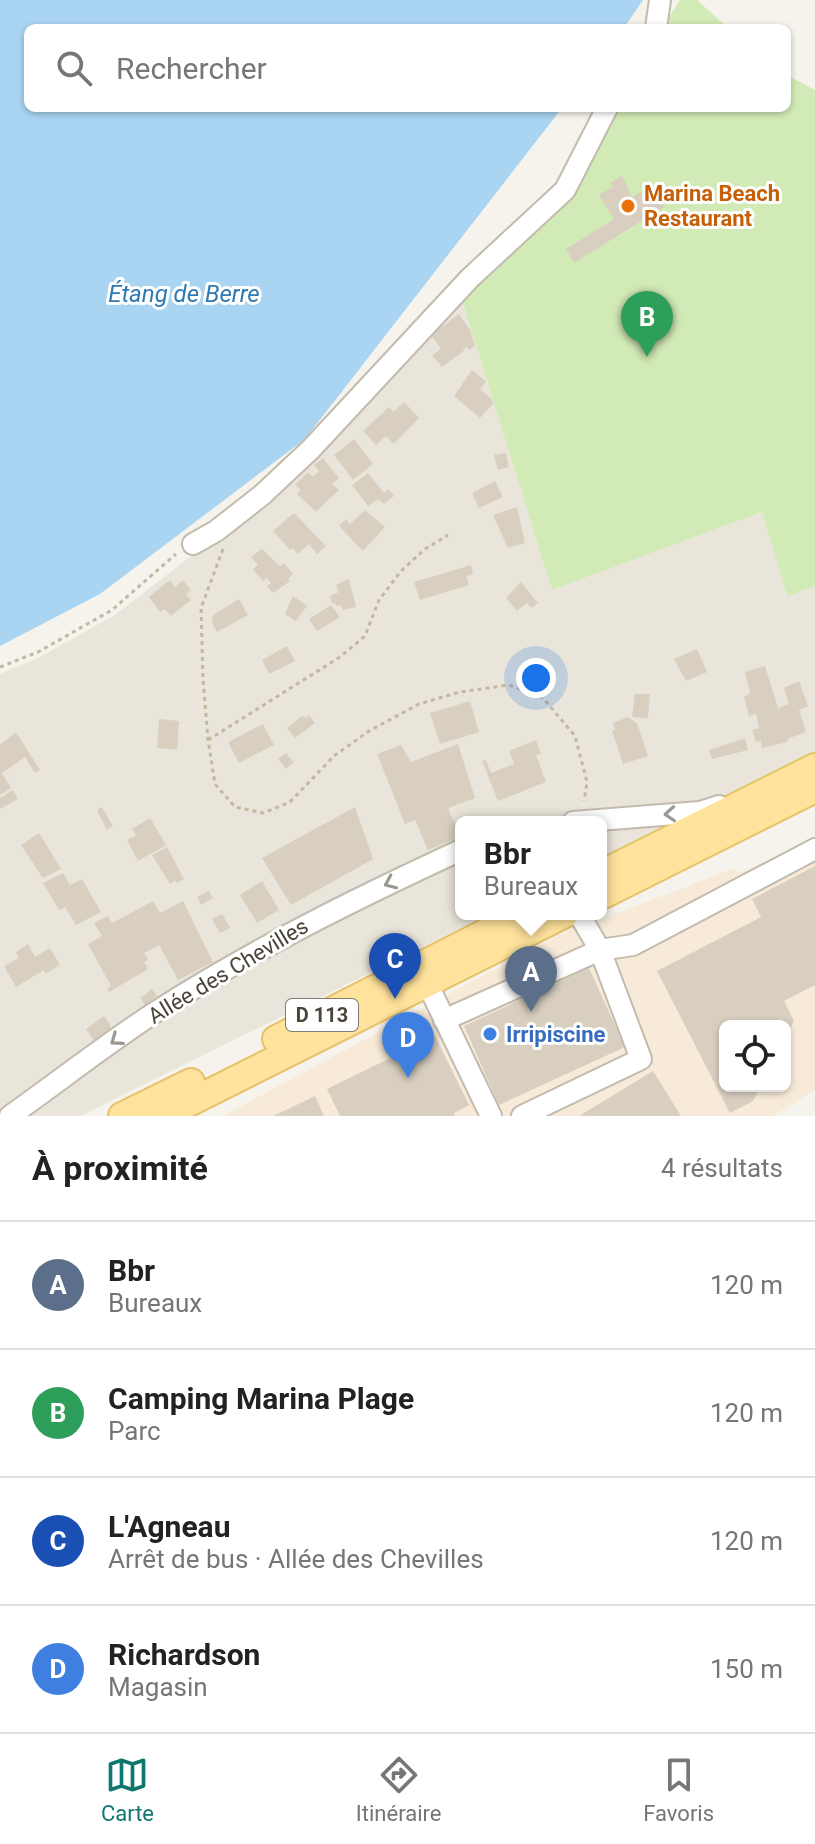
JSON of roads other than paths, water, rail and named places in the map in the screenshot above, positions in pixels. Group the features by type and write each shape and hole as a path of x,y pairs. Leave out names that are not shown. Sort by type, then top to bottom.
{"main road":[{"path":"607,871 815,767"},
{"path":"607,893 815,789"},
{"path":"693,849 815,807"},
{"name":"D 113","path":"122,1116 510,920"},
{"name":"D 113","path":"163,1116 553,920"}],"street":[{"path":"657,24 660,0"},
{"path":"193,544 216,531 262,495 311,449 470,278 565,190 605,112"},
{"path":"607,819 700,812 772,788"},
{"path":"444,1020 600,950 633,945 815,849"},
{"name":"Allée des Chevilles","path":"10,1116 153,1014 250,954 342,905 455,853"},
{"path":"522,1116 641,1059 600,950 582,920"},
{"path":"427,983 491,1116"}],"water":[{"name":"Étang de Berre","path":"0,0 643,0 627,24 24,24 24,112 559,112 305,439 100,594 0,646"}],"place":[{"name":"Marina Beach Restaurant","path":"628,206"},
{"name":"Camping Marina Plage","path":"647,357"},
{"name":"L'Agneau","path":"395,999"},
{"name":"Bbr","path":"531,1012"},
{"name":"Irripiscine","path":"490,1034"},
{"name":"Richardson","path":"408,1078"}]}
